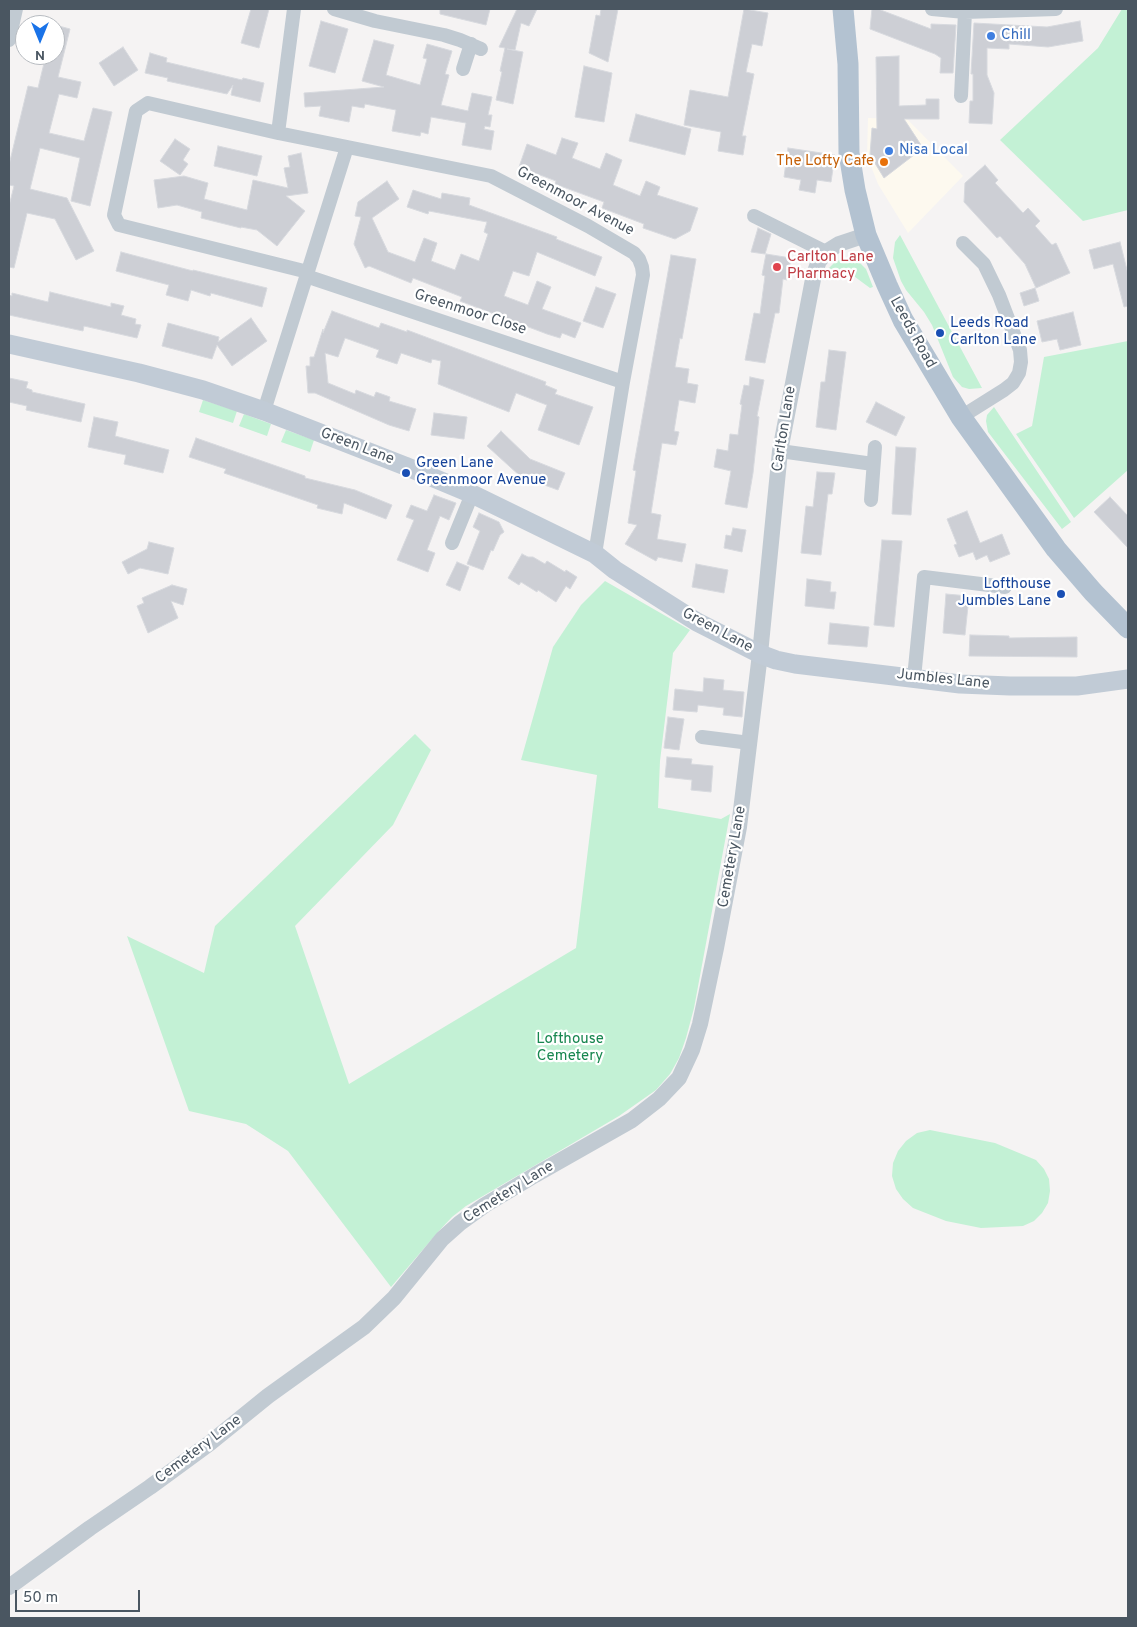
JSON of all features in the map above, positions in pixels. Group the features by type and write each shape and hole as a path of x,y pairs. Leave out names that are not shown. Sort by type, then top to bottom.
{"main road":[{"name":"Leeds Road","path":"843,9 848,64 849,153 854,190 866,235 903,320 961,417 1056,549 1093,592 1128,628"},
{"name":"Green Lane","path":"9,344 203,390 264,411 405,466 472,494 595,554 615,570 697,622 760,654"},
{"name":"Jumbles Lane","path":"760,654 795,664 960,684 1077,686 1128,680"}],"street":[{"path":"9,40 16,9"},
{"path":"278,133 294,9"},
{"path":"334,9 375,21 444,35 476,46 463,69"},
{"path":"932,9 965,12 1056,9"},
{"path":"961,96 965,12"},
{"name":"Greenmoor Avenue","path":"119,224 114,215 136,111 148,103 278,133 491,176 588,226 634,253 639,259 643,275 623,382 595,554"},
{"path":"264,411 347,147"},
{"path":"754,216 826,252 839,244 866,235"},
{"name":"Greenmoor Close","path":"119,224 308,274 623,382"},
{"path":"961,417 1013,383 1019,373 1021,362 1020,350 988,272 984,264 963,244"},
{"name":"Carlton Lane","path":"760,654 780,451 814,274 819,261 826,252"},
{"path":"871,500 875,446"},
{"path":"780,451 874,464"},
{"path":"452,543 472,494"},
{"path":"914,678 924,577 1005,587"},
{"name":"Cemetery Lane","path":"9,1587 150,1487 210,1443 268,1396 364,1327 394,1298 442,1239 460,1222 535,1175 632,1120 659,1099 679,1078 695,1042 716,948 739,828 760,654"},
{"path":"702,737 750,743"}],"shaded area":[{"path":"868,118 907,119 963,176 908,233 878,184 867,156"}],"green space":[{"path":"1122,9 1128,9 1128,210 1083,221 1000,140 1098,48"},
{"path":"900,235 982,388 969,389 962,387 953,377 932,325 901,281 893,258 895,242"},
{"path":"842,259 855,260 861,264 866,269 873,287 870,288 851,274 838,271 825,272 835,262"},
{"path":"1128,341 1128,470 1074,518 1016,434 1032,426 1044,357"},
{"path":"203,400 237,411 233,423 199,412"},
{"path":"994,407 1071,522 1062,529 988,432 987,415"},
{"path":"244,414 271,424 267,436 239,426"},
{"path":"286,430 314,440 310,452 281,442"},
{"name":"Lofthouse Cemetery","path":"605,581 690,630 673,653 660,761 658,808 721,819 730,814 694,1008 686,1038 679,1058 670,1074 656,1090 619,1116 466,1206 438,1232 391,1287 288,1151 246,1124 189,1111 127,936 204,973 215,926 415,734 431,750 393,825 295,926 349,1084 576,948 597,775 521,760 553,647 581,605"},
{"path":"930,1130 995,1143 1036,1160 1044,1169 1049,1179 1048,1203 1042,1213 1034,1221 1023,1226 981,1228 946,1221 913,1208 896,1189 892,1176 893,1163 898,1151 906,1141 917,1133"}],"building":[{"path":"251,9 269,9 259,48 241,43"},
{"path":"440,9 490,9 486,25 440,14"},
{"path":"517,9 537,9 529,26 521,23 515,50 507,49 523,52 513,104 496,100 505,48 499,47"},
{"path":"601,9 618,9 608,62 589,53 596,15 600,16"},
{"path":"744,9 768,13 762,46 752,44 746,72 754,74 742,136 746,136 743,155 718,151 721,132 684,125 690,90 728,97"},
{"path":"872,9 878,9 931,29 931,24 956,25 953,73 940,73 941,58 935,54 870,29"},
{"path":"321,21 348,29 335,73 309,66"},
{"path":"1080,21 1083,41 1048,47 1009,44 1009,49 987,48 987,75 994,93 992,124 969,123 970,101 973,101 973,74 971,74 974,23 1047,27"},
{"path":"65,28 70,29 65,49"},
{"path":"374,40 394,45 386,75 420,85 427,59 423,58 427,44 452,51 445,74 449,75 441,105 468,111 472,93 492,97 488,115 492,115 490,127 485,126 484,129 494,131 491,150 462,145 466,123 431,117 428,134 421,132 420,136 392,131 396,110 365,104 364,108 352,106 349,122 319,116 321,106 305,107 304,93 384,87 362,81"},
{"path":"123,47 138,70 114,86 99,63"},
{"path":"150,53 167,58 166,62 242,80 243,78 264,83 260,102 231,95 233,85 227,94 167,81 168,78 145,73"},
{"path":"899,56 899,106 926,105 926,99 939,99 939,119 904,119 923,148 884,178 870,155 872,128 877,129 876,57"},
{"path":"44,65 61,65 58,77 81,82 77,98 59,94 49,133 84,141 93,108 112,112 90,206 71,201 80,158 40,148 30,189 67,198 94,251 76,260 55,219 27,213 14,268 9,267 9,206 14,186 9,185 9,165 28,86 38,88"},
{"path":"584,66 612,73 604,122 575,117"},
{"path":"636,114 691,129 685,155 629,141"},
{"path":"562,138 578,143 572,158 600,169 606,153 622,160 613,185 640,196 646,181 660,187 657,195 698,208 690,231 675,239 643,228 644,224 602,208 604,202 555,184 556,181 519,167 527,144 556,155"},
{"path":"175,139 190,149 183,160 188,164 180,175 160,161"},
{"path":"218,146 262,156 257,176 214,166"},
{"path":"788,148 835,155 831,182 817,180 815,193 799,190 801,180 784,177"},
{"path":"301,153 308,193 286,196 305,211 277,246 257,230 201,218 202,212 177,205 158,208 154,180 184,176 208,183 204,199 247,210 253,180 288,188 284,168 290,167 288,156"},
{"path":"985,165 998,180 995,183 1023,213 1028,208 1040,221 1035,226 1052,245 1056,243 1070,273 1036,288 1025,264 1000,236 997,238 964,202 965,183"},
{"path":"387,181 399,199 372,218 388,252 415,262 424,238 437,243 431,261 455,270 461,254 479,261 488,234 484,232 487,222 429,211 428,214 407,207 413,190 441,199 442,193 470,198 469,205 557,237 556,239 602,257 595,276 537,252 529,276 513,271 504,296 528,305 537,281 551,287 542,309 581,323 575,338 562,333 560,338 547,334 460,301 462,297 413,278 411,283 369,266 365,268 354,244 361,217 355,216 358,202"},
{"path":"758,228 771,234 765,254 751,252"},
{"path":"1120,242 1128,274 1128,306 1124,307 1113,264 1094,269 1089,250"},
{"path":"121,252 267,288 262,307 211,293 210,296 191,290 188,301 166,295 169,285 116,271"},
{"path":"766,254 791,258 787,280 783,279 779,313 775,313 765,363 745,360 754,313 760,314 765,276 762,275"},
{"path":"671,255 696,259 682,339 680,338 675,367 689,369 687,383 698,385 695,403 679,400 674,431 679,432 676,445 662,443 651,513 661,515 657,539 686,544 682,562 658,557 656,561 625,544 637,525 628,523 636,471 633,470"},
{"path":"596,287 616,294 603,328 583,321"},
{"path":"1035,288 1039,301 1024,306 1020,293"},
{"path":"50,292 111,307 111,303 124,306 121,315 136,319 135,324 141,325 137,338 84,326 83,331 9,315 9,295 12,296 12,293 48,302"},
{"path":"332,311 379,328 381,323 407,332 407,330 546,382 545,385 557,390 555,394 593,407 579,445 538,430 547,405 516,393 509,412 438,384 441,361 432,359 431,363 401,353 397,364 376,357 379,350 345,338 338,357 325,353 328,383 355,394 356,390 374,397 376,392 390,397 389,401 416,409 409,431 389,425 315,393 308,393 306,366 310,366 310,357 314,357 323,329 323,333"},
{"path":"1073,312 1081,345 1060,350 1057,339 1042,342 1037,321"},
{"path":"251,318 267,341 232,366 217,345 212,359 162,346 168,323 219,337 218,342"},
{"path":"829,350 846,352 836,430 816,427 821,382 825,382"},
{"path":"750,377 764,380 757,416 759,417 753,473 747,508 725,504 731,471 714,467 717,449 728,451 730,434 738,435 742,405 740,404 744,385 749,386"},
{"path":"9,378 28,382 26,388 32,390 32,392 85,404 81,422 26,410 27,406 9,402"},
{"path":"876,402 905,417 896,436 866,422"},
{"path":"434,413 467,417 464,439 431,435"},
{"path":"94,417 118,422 115,436 169,450 163,473 124,464 126,455 88,447"},
{"path":"501,431 530,459 565,473 558,490 520,476 487,446"},
{"path":"196,438 305,476 305,478 355,490 392,505 386,519 344,503 342,514 317,508 318,505 224,473 226,469 189,457"},
{"path":"896,447 916,448 911,515 892,514"},
{"path":"817,472 835,473 832,494 828,494 821,555 801,553 806,506 813,507"},
{"path":"434,495 456,503 449,520 440,516 427,550 435,553 428,572 397,560 414,520 406,517 411,505 427,511"},
{"path":"1110,497 1128,516 1128,548 1094,512"},
{"path":"967,511 980,543 1002,534 1010,554 990,562 987,555 976,560 973,552 959,557 954,545 957,544 947,519"},
{"path":"479,513 499,522 504,532 500,535 493,551 491,550 483,570 467,564 480,531 473,527"},
{"path":"733,528 746,530 742,552 724,548 726,535 731,536"},
{"path":"882,540 902,541 894,627 874,625"},
{"path":"149,542 174,548 168,574 140,568 128,574 122,562 147,549"},
{"path":"522,554 533,557 545,564 547,561 577,577 570,589 566,586 556,602 538,590 537,592 521,582 519,585 508,578"},
{"path":"457,562 469,567 460,591 446,585"},
{"path":"696,564 728,570 724,593 692,587"},
{"path":"807,579 831,582 830,592 836,592 834,609 805,606"},
{"path":"172,585 187,589 183,605 171,601 178,618 148,633 137,606 144,603 142,598"},
{"path":"946,594 969,596 965,635 943,633"},
{"path":"830,623 869,627 867,647 828,644"},
{"path":"970,635 1009,636 1009,638 1077,637 1077,657 969,656"},
{"path":"704,678 724,680 723,690 744,692 742,717 723,715 724,708 698,705 697,712 673,710 675,689 703,692"},
{"path":"668,717 684,719 679,750 664,748"},
{"path":"667,757 692,759 691,764 713,766 711,792 691,790 692,780 665,777"}],"place":[{"name":"Chill","path":"991,36"},
{"name":"Nisa Local","path":"889,151"},
{"name":"The Lofty Cafe","path":"884,162"},
{"name":"Carlton Lane Pharmacy","path":"777,267"},
{"name":"Leeds Road Carlton Lane","path":"940,333"},
{"name":"Green Lane Greenmoor Avenue","path":"406,473"},
{"name":"Lofthouse Jumbles Lane","path":"1061,594"}]}
